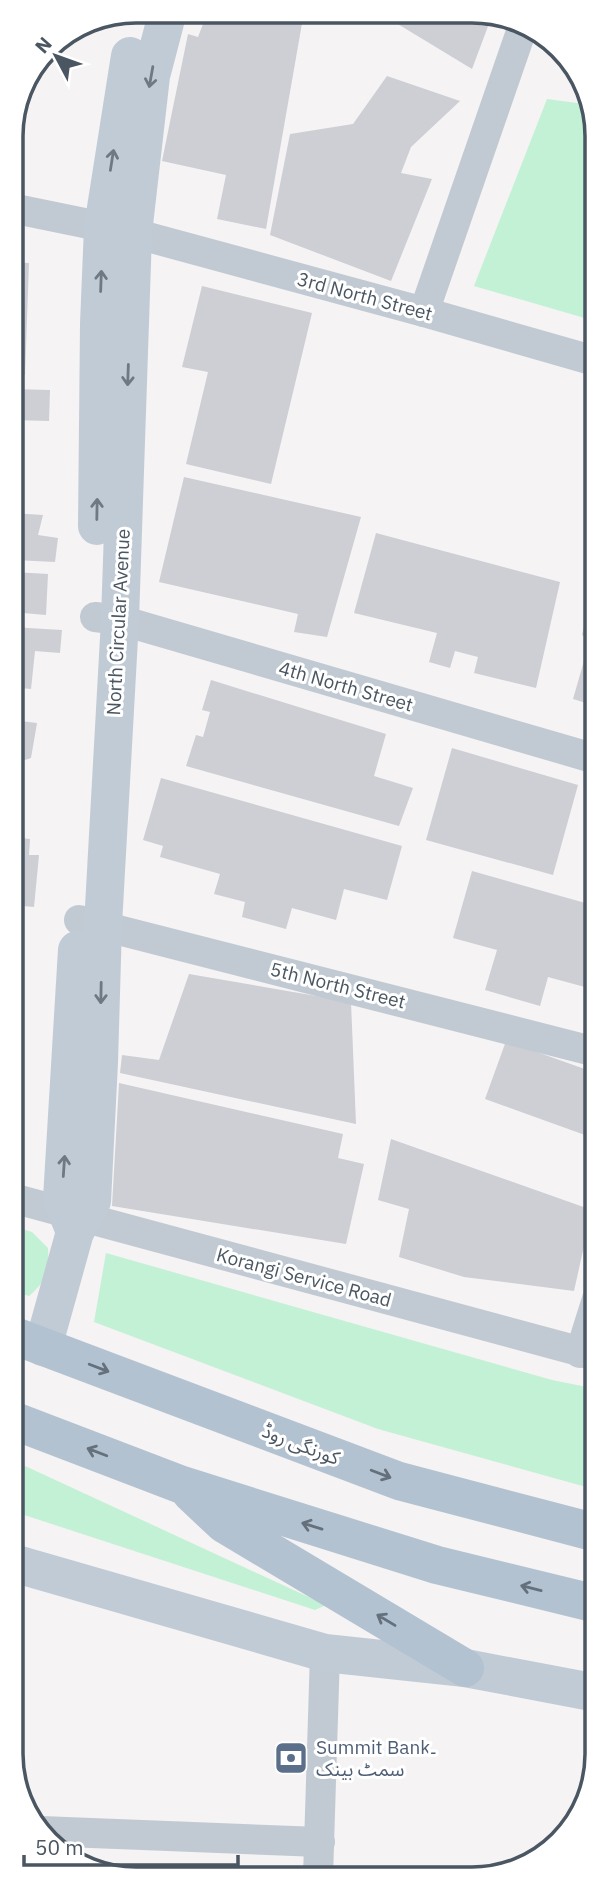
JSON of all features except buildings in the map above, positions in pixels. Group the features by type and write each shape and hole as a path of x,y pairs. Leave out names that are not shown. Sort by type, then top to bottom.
{"main road":[{"name":"کورنگی روڈ","path":"28,1341 399,1481 585,1530"},
{"path":"23,1424 182,1485 437,1565 585,1601"},
{"path":"182,1485 224,1524 466,1668"}],"street":[{"name":"North Circular Avenue","path":"118,230 125,74 138,23"},
{"name":"North Circular Avenue","path":"28,1341 75,1220 62,1199 91,922 107,618 99,324 151,76 165,23"},
{"path":"424,312 520,33"},
{"name":"3rd North Street","path":"23,210 118,230 585,358"},
{"name":"4th North Street","path":"107,618 585,756"},
{"name":"5th North Street","path":"91,922 585,1049"},
{"name":"Korangi Service Road","path":"23,1202 75,1220 585,1353"},
{"path":"23,1566 325,1653 466,1668 585,1691"},
{"path":"319,1867 325,1653"},
{"path":"54,1832 320,1842"}],"green space":[{"path":"547,99 580,103 585,135 585,318 474,286"},
{"path":"23,1229 32,1232 48,1248 46,1275 29,1296 23,1294"},
{"path":"106,1253 552,1380 585,1387 585,1487 378,1429 94,1322"},
{"path":"23,1465 326,1605 315,1610 23,1515"}],"place":[{"name":"Summit Bank۔ سمٹ بینک","path":"291,1758"}]}
